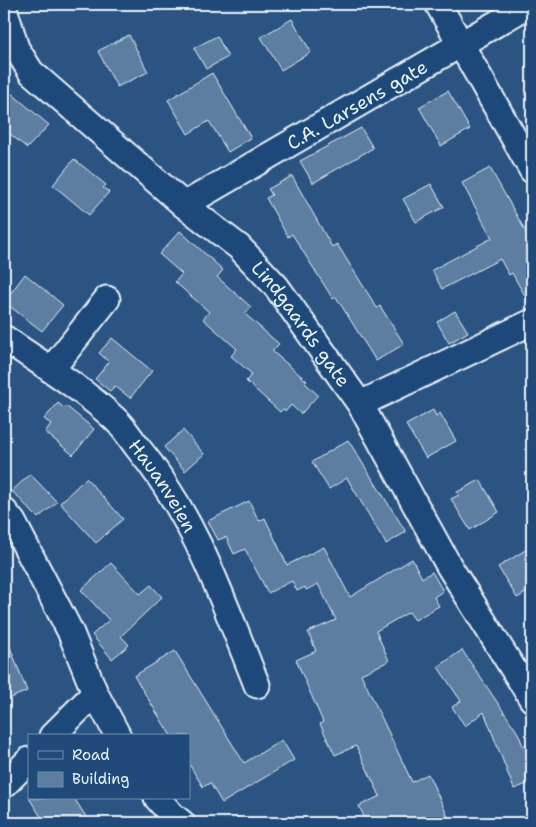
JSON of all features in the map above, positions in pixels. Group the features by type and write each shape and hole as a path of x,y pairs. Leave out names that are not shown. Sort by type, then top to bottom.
{"street":[{"path":"438,4 532,170"},
{"name":"C.A. Larsens gate","path":"184,205 530,4"},
{"name":"Lindgaards gate","path":"4,8 16,48 31,72 184,205 239,247 276,286 360,404 449,566 532,700"},
{"path":"51,370 107,299"},
{"path":"360,404 532,322"},
{"name":"Hauanveien","path":"4,338 82,391 118,423 147,458 173,497 205,558 257,685"},
{"path":"4,511 17,530 70,631 95,693 117,734"},
{"path":"54,734 95,693"},
{"path":"4,785 28,761"},
{"path":"159,800 172,816 182,823"}],"building":[{"path":"292,19 311,52 281,70 261,37"},
{"path":"129,35 148,72 117,87 98,51"},
{"path":"217,36 228,57 206,69 194,48"},
{"path":"212,73 251,138 228,152 209,121 188,134 168,100"},
{"path":"4,87 49,125 27,148 4,129"},
{"path":"448,91 470,129 441,146 419,107"},
{"path":"361,128 373,148 313,183 300,161"},
{"path":"74,159 106,185 103,188 109,192 89,215 53,185"},
{"path":"490,168 532,243 532,308 512,273 509,275 500,259 442,289 432,270 492,238 462,183"},
{"path":"292,176 332,247 337,244 377,308 380,306 404,344 376,361 336,297 333,299 292,234 288,237 266,198 272,195 268,189"},
{"path":"431,184 444,207 416,222 403,199"},
{"path":"180,231 223,270 217,277 251,307 245,314 279,344 272,351 307,381 305,383 318,395 301,414 291,405 286,411 283,409 280,412 246,381 252,374 231,356 237,349 203,319 209,312 175,282 182,274 159,254"},
{"path":"25,274 63,305 42,331 4,302"},
{"path":"455,311 468,332 449,343 437,322"},
{"path":"112,338 152,371 130,398 115,386 110,391 95,379 109,362 99,353"},
{"path":"58,403 64,408 66,406 94,429 73,455 45,432 51,424 44,419"},
{"path":"433,410 436,416 440,413 456,441 426,458 406,425"},
{"path":"183,430 204,454 185,471 164,447"},
{"path":"348,440 406,532 386,544 347,478 329,489 312,462"},
{"path":"30,474 57,502 38,518 12,491"},
{"path":"86,478 123,519 96,543 60,503"},
{"path":"480,480 499,512 470,530 451,499 459,495 457,492"},
{"path":"249,501 259,521 265,518 287,565 324,547 350,597 412,559 422,578 432,572 443,591 434,597 439,606 415,620 409,612 376,631 389,661 361,674 412,782 428,774 451,823 367,823 359,806 380,796 356,746 335,755 320,724 323,722 296,660 316,651 308,632 336,620 318,584 306,590 305,587 297,591 292,581 268,593 245,549 234,554 226,537 218,540 208,521"},
{"path":"532,546 532,589 517,598 498,567"},
{"path":"111,563 140,594 151,585 162,597 121,636 129,645 112,659 92,635 109,620 81,590"},
{"path":"4,635 27,691 4,701"},
{"path":"462,650 518,733 523,746 532,742 532,782 514,789 484,712 465,726 452,707 461,701 438,667"},
{"path":"175,651 244,763 282,740 294,760 222,803 210,783 203,787 190,766 190,734 170,734 134,676"},
{"path":"30,800 75,800 90,823 45,823"}]}
